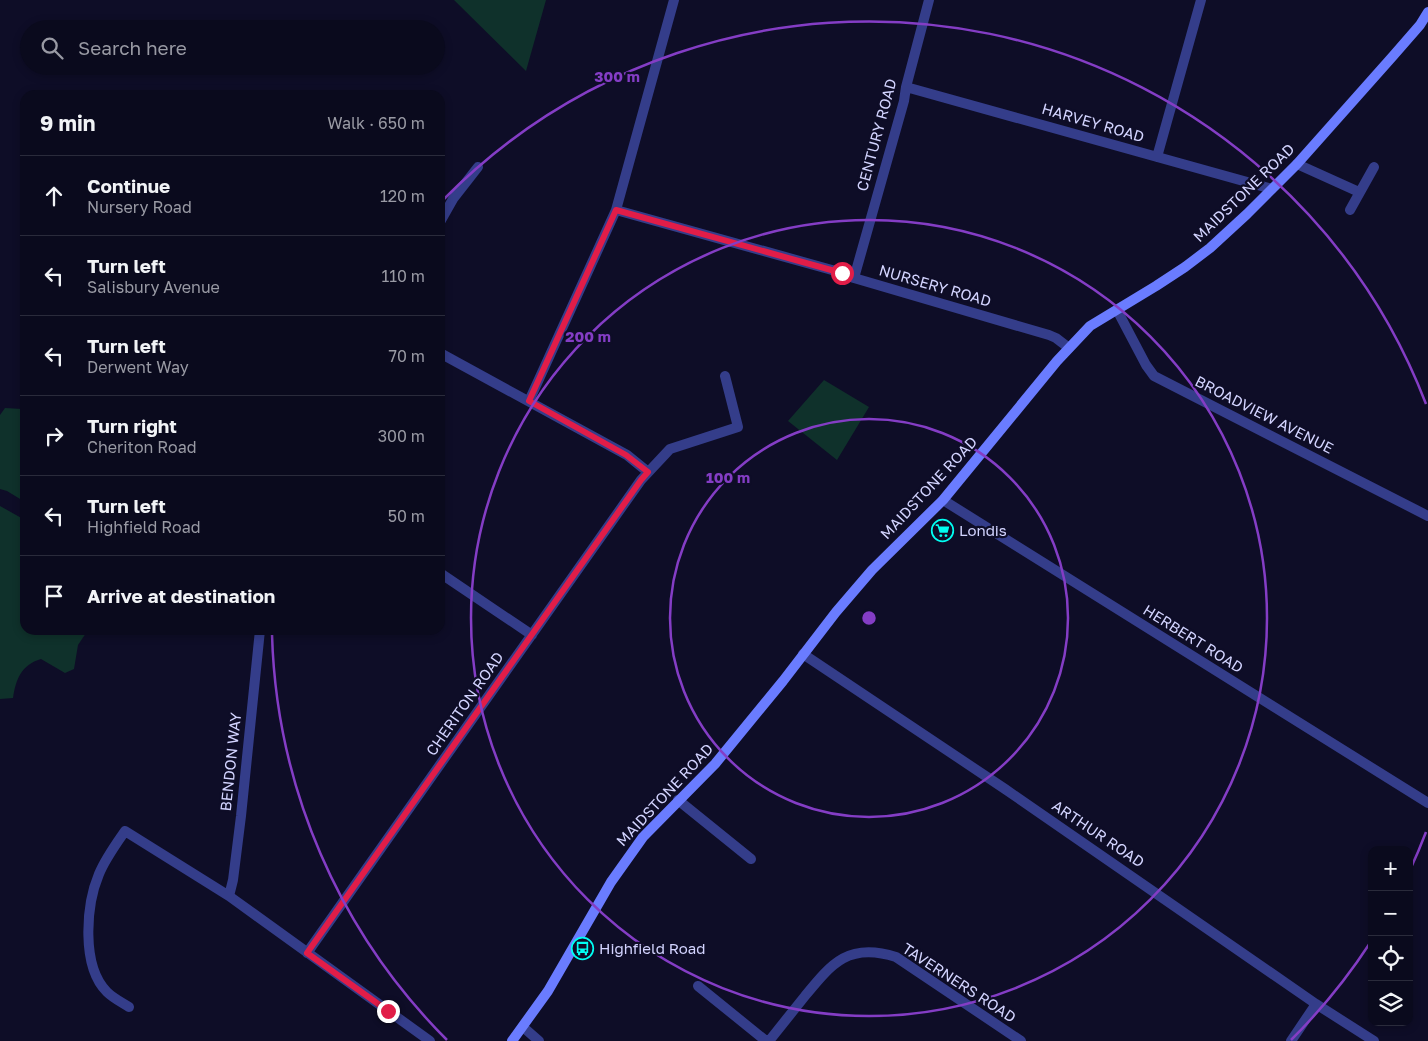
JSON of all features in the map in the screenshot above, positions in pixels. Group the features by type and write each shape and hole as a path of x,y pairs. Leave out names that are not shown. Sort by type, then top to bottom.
{"street":[{"path":"529,401 616,210 674,0"},
{"name":"CENTURY ROAD","path":"854,278 904,101 906,86 929,0"},
{"path":"1157,157 1201,0"},
{"name":"MAIDSTONE ROAD","path":"512,1041 557,977 619,868 643,837 715,764 863,580 943,500 1068,348 1090,326 1156,286 1210,248 1248,214 1297,164 1394,56 1420,25 1428,12"},
{"name":"HARVEY ROAD","path":"906,86 1272,189"},
{"path":"1297,164 1359,192"},
{"path":"445,213 453,199 478,167"},
{"path":"1350,210 1374,167"},
{"name":"NURSERY ROAD","path":"616,210 832,270 1049,335 1068,348"},
{"name":"BROADVIEW AVENUE","path":"1117,310 1146,365 1154,376 1428,516"},
{"path":"445,356 626,455 648,472"},
{"name":"CHERITON ROAD","path":"307,953 641,480 665,453 675,446 738,427 725,376"},
{"name":"HERBERT ROAD","path":"943,500 1428,803"},
{"path":"445,576 532,636"},
{"name":"BENDON WAY","path":"229,896 233,880 241,816 259,635"},
{"name":"ARTHUR ROAD","path":"803,654 1060,826 1316,1004 1374,1041"},
{"path":"678,800 750,860"},
{"path":"129,1007 106,991 95,975 90,957 88,933 91,905 99,872 125,831 229,896 430,1041"},
{"name":"TAVERNERS ROAD","path":"768,1041 830,967 850,956 874,952 896,957 1020,1041"},
{"path":"698,986 768,1041"},
{"path":"1290,1041 1316,1004"},
{"path":"522,1027 539,1041"}],"green space":[{"path":"454,0 546,0 526,71"},
{"path":"824,380 869,407 837,460 788,421"},
{"path":"5,408 20,409 20,499 0,489 0,415"},
{"path":"0,506 20,517 20,635 85,635 78,645 74,669 65,673 41,659 24,669 18,679 13,698 0,699"}],"place":[{"name":"Londis","path":"943,531"},
{"name":"Highfield Road","path":"583,949"}],"route":[{"path":"388,1011 307,953 648,472 626,455 529,401 616,210 842,273"}]}
